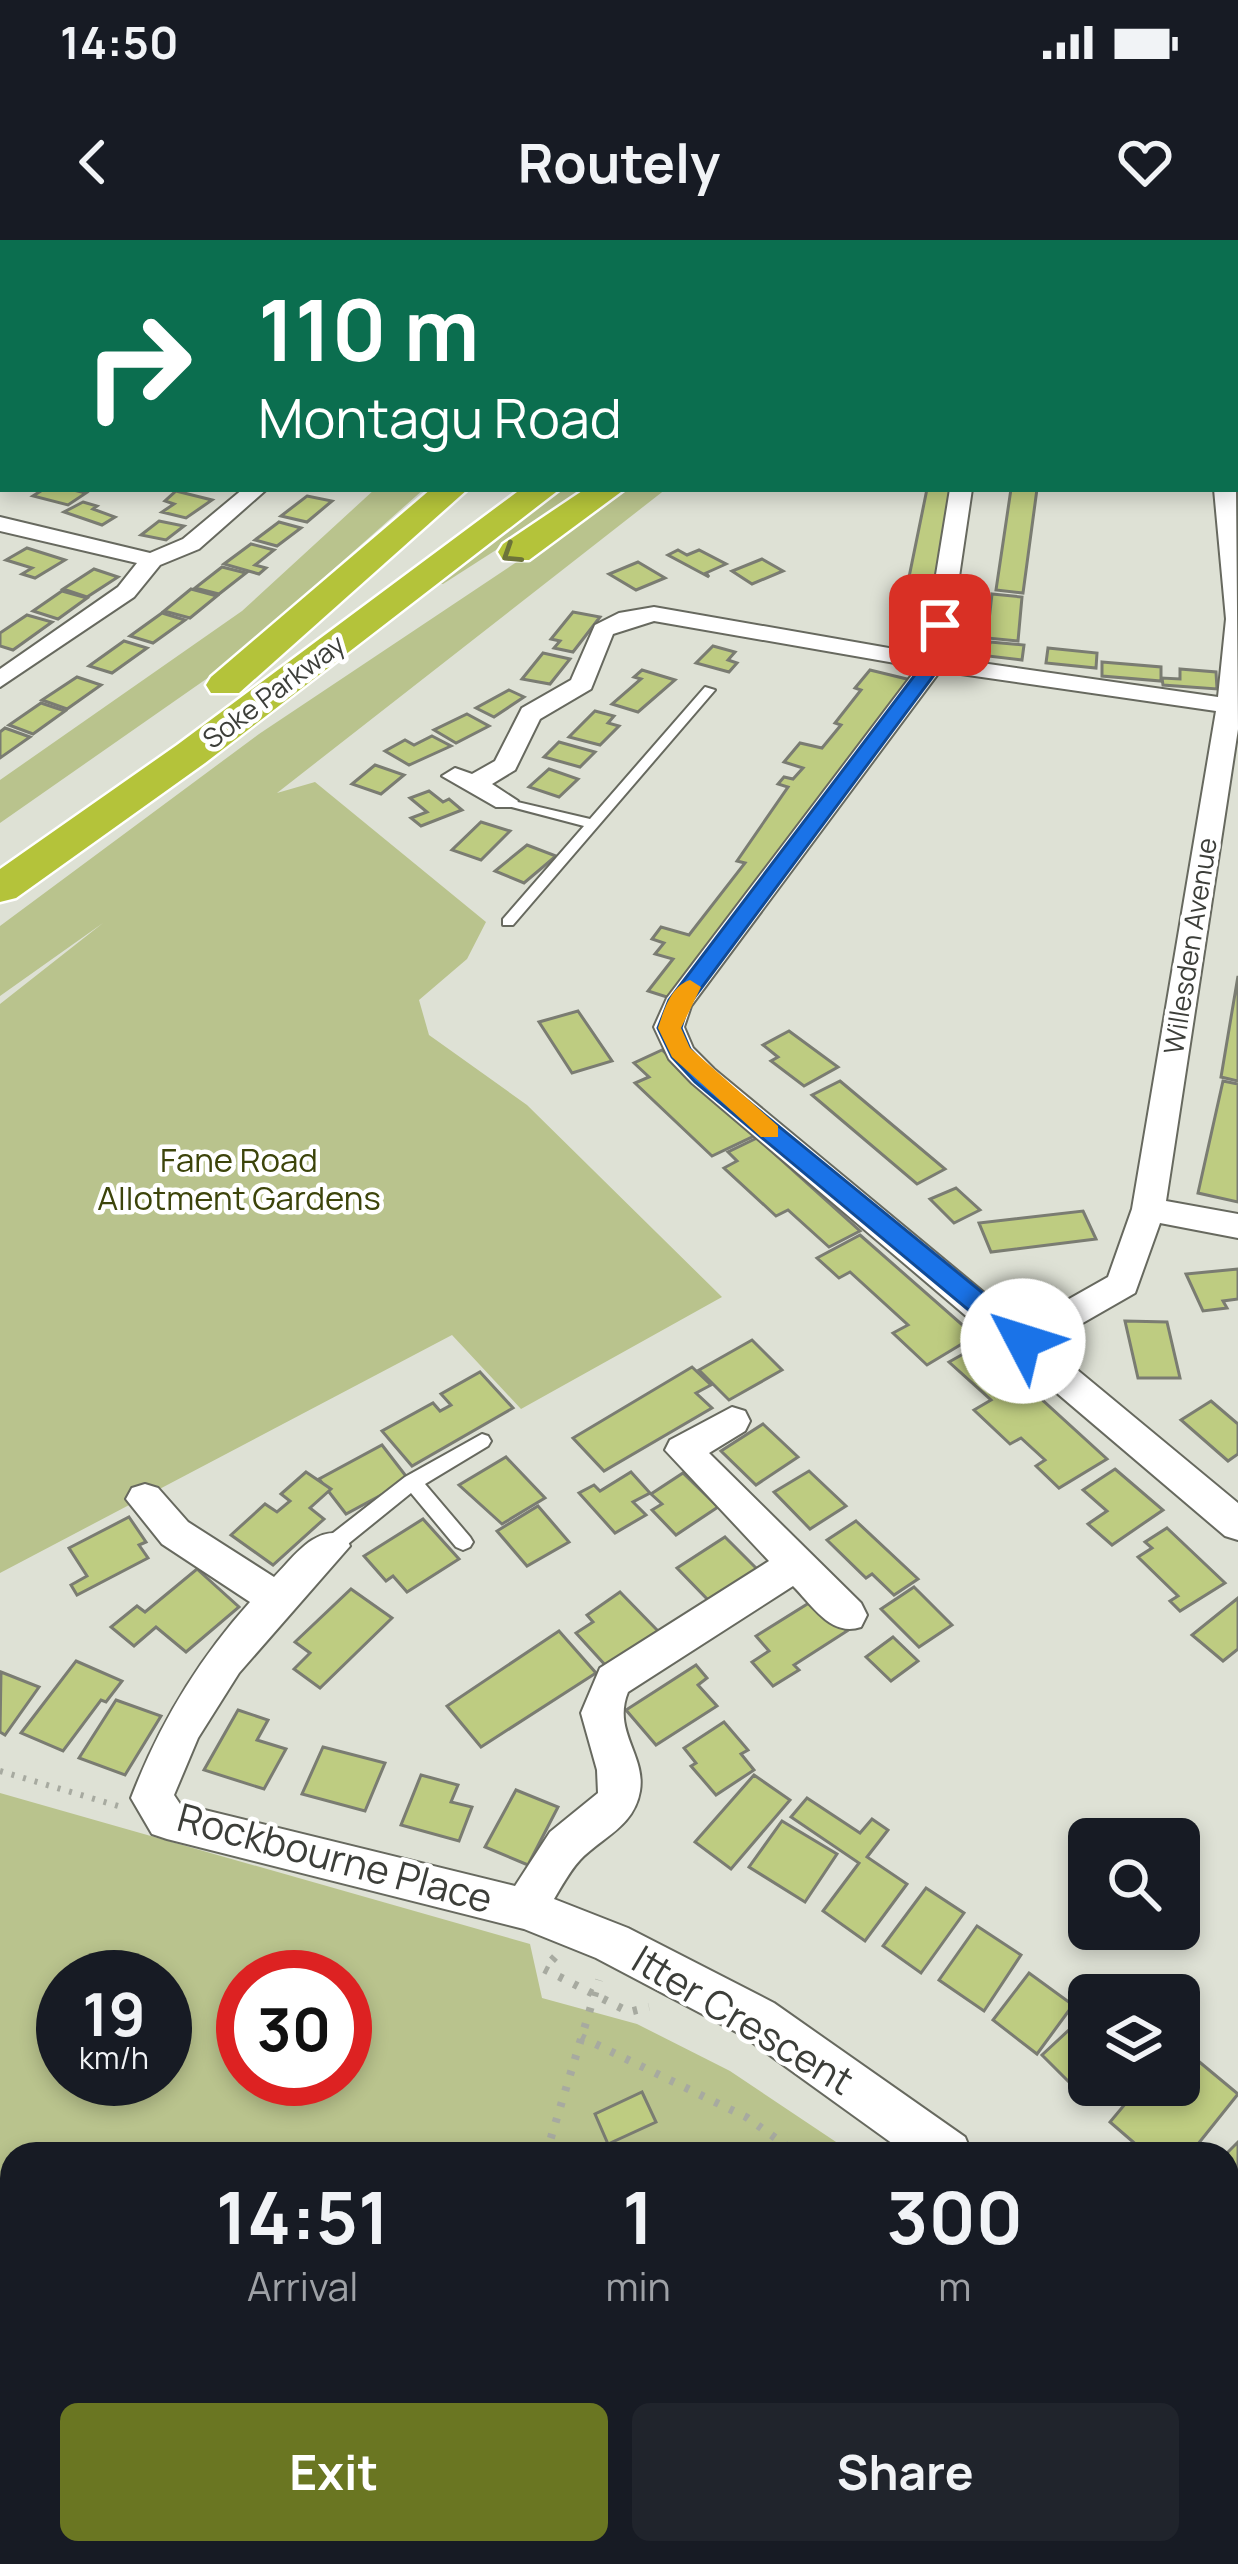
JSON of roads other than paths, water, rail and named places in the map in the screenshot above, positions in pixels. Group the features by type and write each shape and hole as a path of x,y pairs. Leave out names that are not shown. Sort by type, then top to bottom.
{"highway":[{"path":"172,750 448,492"},
{"name":"Soke Parkway","path":"0,889 500,492"},
{"name":"Soke Parkway","path":"0,852 172,750 539,492"},
{"path":"172,750 517,551 604,492"}],"street":[{"path":"4,674 125,592 152,560 190,544 252,492"},
{"path":"961,492 934,663 677,1005 669,1028 680,1052 703,1076 1238,1525"},
{"name":"Willesden Avenue","path":"1023,1341 1123,1284 1148,1209 1234,707 1238,619 1226,492"},
{"path":"0,524 152,560"},
{"path":"505,801 462,780 506,765 528,712 582,684 603,630 626,618 654,614 934,663 1234,707"},
{"path":"1148,1209 1238,1226"},
{"path":"732,1421 683,1450 847,1615"},
{"path":"145,1499 176,1533 277,1599 331,1546"},
{"path":"532,1926 563,1847 614,1807 620,1786 600,1726 602,1701 614,1680 796,1564"},
{"name":"Rockbourne Place","path":"277,1599 218,1664 139,1806 532,1926"},
{"name":"Itter Crescent","path":"532,1926 612,1943 758,2019 931,2142"}],"lane":[{"path":"508,922 709,690"},
{"path":"505,801 593,824"},
{"path":"331,1546 412,1482 482,1441"},
{"path":"412,1482 463,1542"}],"park label":[{"name":"Fane Road Allotment Gardens","path":"239,1179"}]}
